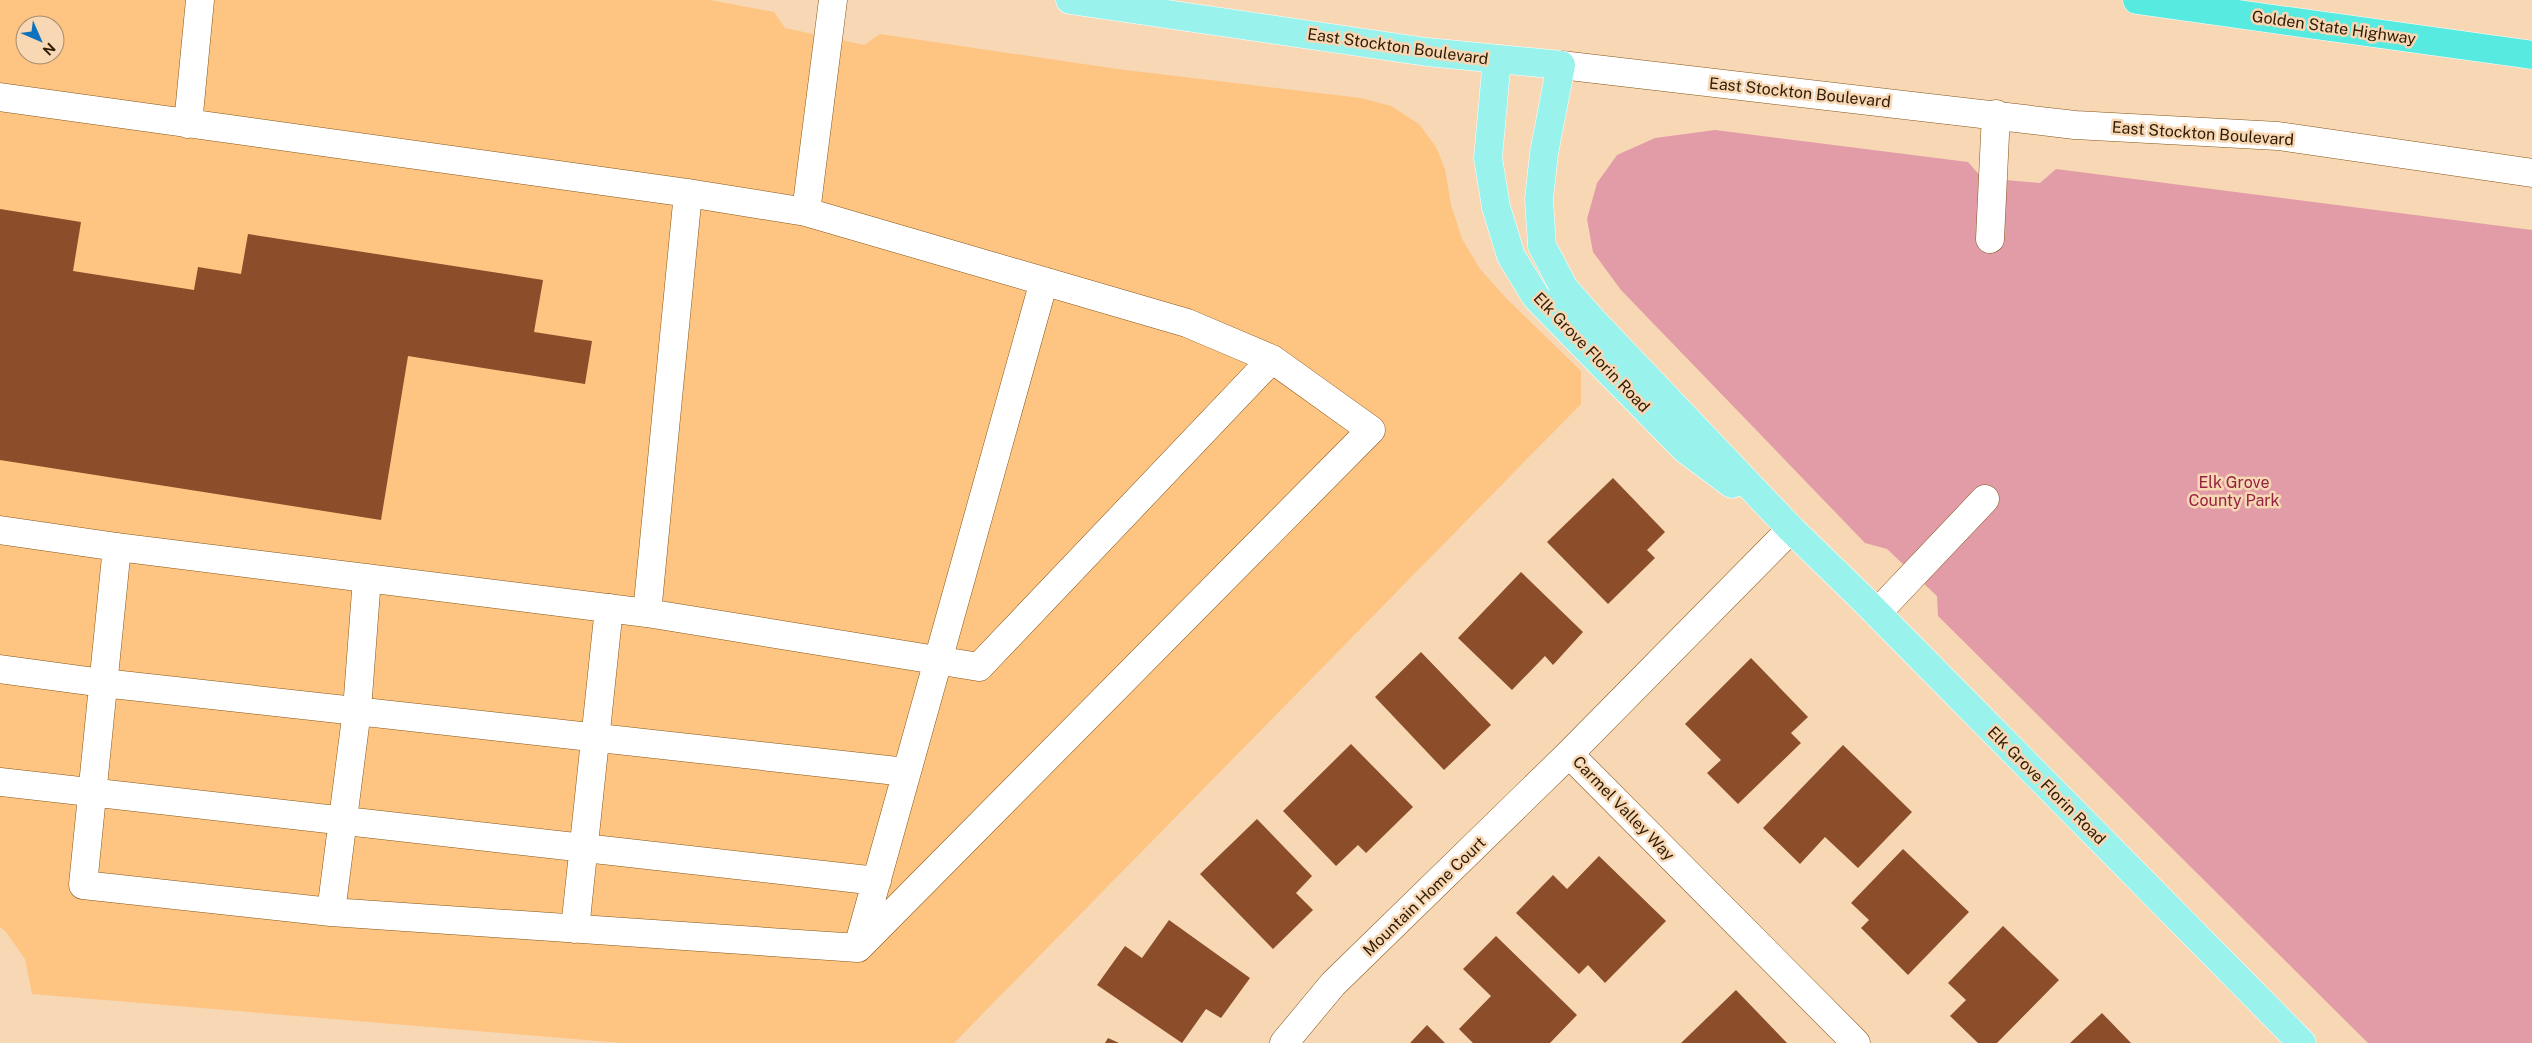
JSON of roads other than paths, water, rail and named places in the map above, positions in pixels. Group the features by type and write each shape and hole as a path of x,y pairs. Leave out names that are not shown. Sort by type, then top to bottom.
{"highway":[{"name":"Golden State Highway","path":"2137,0 2532,55"}],"main road":[{"name":"East Stockton Boulevard","path":"1070,0 1497,60 1561,65"},
{"name":"Elk Grove Florin Road","path":"1497,60 1488,158 1494,191 1511,256 1536,297 1685,449 1790,528"},
{"name":"Elk Grove Florin Road","path":"1561,65 1544,153 1539,199 1542,246 1564,288 1790,528 1877,613 2302,1043"}],"street":[{"path":"188,124 200,0"},
{"path":"806,212 833,0"},
{"name":"East Stockton Boulevard","path":"1561,65 1996,114 2075,125 2278,136 2532,173"},
{"path":"0,97 688,193 806,212 1187,323 1272,358 1371,430 858,948 331,912 83,886 117,547"},
{"path":"1990,239 1996,114"},
{"path":"647,613 688,193"},
{"path":"858,948 1044,281"},
{"path":"0,530 117,547 647,613 979,667 1272,358"},
{"path":"1877,613 1985,499"},
{"name":"Carmel Valley Way","path":"1790,528 1569,754 1856,1043"},
{"path":"331,912 357,710 367,578"},
{"path":"575,929 597,737 609,608"},
{"path":"0,669 103,683 906,772"},
{"name":"Mountain Home Court","path":"1284,1043 1333,984 1569,754"},
{"path":"0,782 877,881"}],"park label":[{"name":"Elk Grove County Park","path":"2234,491"}]}
